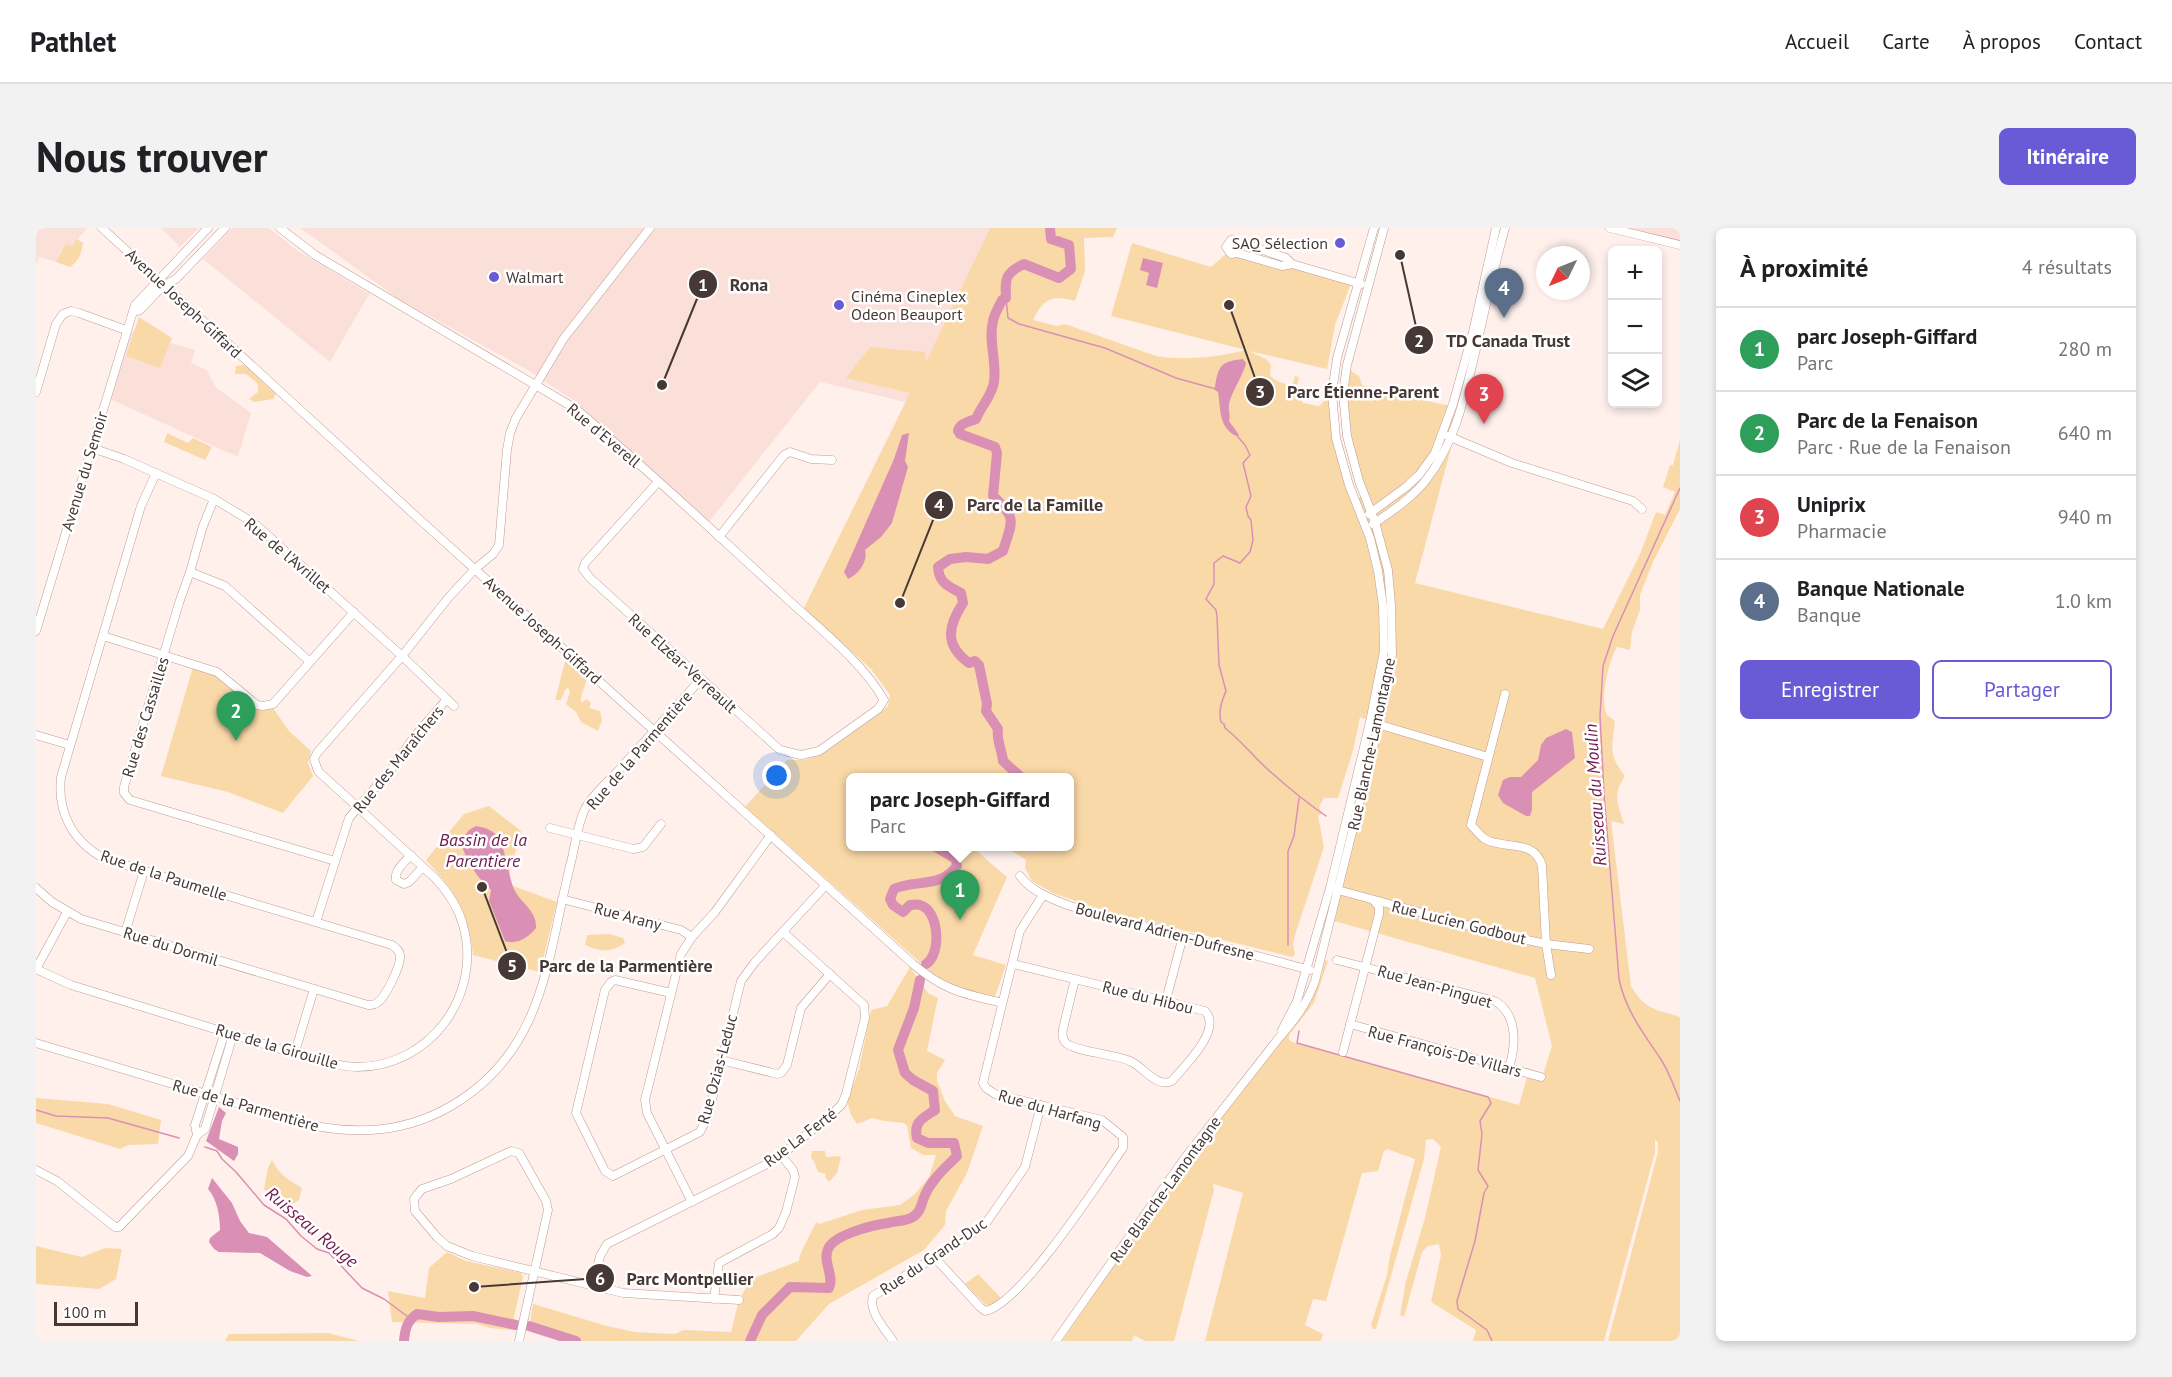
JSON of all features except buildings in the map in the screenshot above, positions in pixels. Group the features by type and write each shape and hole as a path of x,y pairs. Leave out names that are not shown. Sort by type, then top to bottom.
{"street":[{"name":"Avenue Joseph-Giffard","path":"102,228 475,569 913,964 950,989 1002,1003"},
{"name":"Avenue du Semoir","path":"36,631 135,305 162,282 208,228"},
{"name":"Avenue du Semoir","path":"162,282 176,279 225,228"},
{"name":"Rue d'Everell","path":"280,228 315,255 576,409 863,670 884,700"},
{"name":"Rue de la Girouille","path":"36,969 71,985 336,1065 356,1067 396,1061 414,1052 432,1038 455,1009 467,973 467,941 458,910 449,894 411,855 318,771 314,759 449,597 475,569 493,554 499,545 510,432 568,333 650,228"},
{"name":"Rue Blanche-Lamontagne","path":"1056,1341 1184,1160 1294,1021 1309,997 1318,972 1384,651 1383,606 1378,571 1336,438 1332,393 1337,358 1374,228"},
{"name":"Rue Blanche-Lamontagne","path":"1278,1039 1298,1001 1334,889 1379,724 1392,654 1388,570 1347,436 1343,393 1347,365 1384,228"},
{"path":"1362,517 1406,487 1419,475 1436,453 1453,404 1473,332 1496,228"},
{"path":"1366,528 1412,495 1424,483 1442,457 1462,407 1505,228"},
{"path":"1610,228 1680,245"},
{"path":"1292,264 1286,258 1237,241 1231,240 1226,248 1231,254 1237,253 1282,266 1292,264 1368,285"},
{"path":"36,392 56,324 63,314 70,311 79,313 126,330"},
{"path":"1442,433 1512,463 1633,501 1642,509"},
{"name":"Rue de l'Avrillet","path":"92,448 124,459 214,499 270,536 454,706"},
{"path":"719,537 784,455 790,452 811,459 832,460"},
{"name":"Rue de la Paumelle","path":"156,473 141,506 61,777 59,792 62,809 75,835 83,844 105,859 392,945 397,949 400,956 393,978 379,1002 374,1005 314,989"},
{"name":"Rue Elzéar-Verreault","path":"658,482 585,563 583,569 590,578 780,750 809,755 819,752 878,708 884,700"},
{"name":"Rue des Cassailles","path":"214,499 178,603 124,787 127,797 130,800 334,861"},
{"path":"190,572 225,586 309,661"},
{"path":"103,636 217,672 257,705 263,706 273,704 354,612"},
{"name":"Rue de la Parmentière","path":"36,1042 310,1125 335,1130 361,1132 387,1130 435,1115 462,1100 483,1083 507,1059 523,1036 542,987 586,807 700,680"},
{"path":"1505,694 1471,825 1485,839 1518,846 1540,857 1546,944 1551,975"},
{"name":"Rue des Maraîchers","path":"316,922 345,828 357,807 392,768 414,737 447,699"},
{"path":"1370,722 1488,757"},
{"path":"36,735 70,745"},
{"path":"550,828 638,849 643,847 661,824"},
{"path":"692,1202 645,1106 681,954 771,835"},
{"path":"411,855 397,871 396,880 404,884 409,882 423,867"},
{"path":"125,933 144,871"},
{"name":"Boulevard Adrien-Dufresne","path":"1020,876 1024,882 1043,895 1099,915 1318,972"},
{"name":"Rue Ozias-Leduc","path":"671,993 615,980 608,985 576,1113 602,1166 608,1174 613,1176 700,1132 704,1126 741,981 754,962 826,885"},
{"name":"Rue du Dormil","path":"36,888 67,912 81,919 314,989"},
{"name":"Rue Lucien Godbout","path":"1334,889 1504,935 1546,944 1589,949"},
{"name":"Rue du Harfang","path":"935,1258 980,1307 985,1311 995,1308 1034,1272 1123,1148 1123,1137 1102,1120 995,1094 983,1083 1020,932 1043,895"},
{"name":"Rue Arany","path":"562,898 681,930 692,937"},
{"path":"1342,1052 1379,914 1379,907 1372,900"},
{"path":"36,969 67,912"},
{"name":"Rue La Ferté","path":"593,1285 600,1256 607,1244 782,1155 842,1104 866,1011 864,1005 783,932"},
{"path":"1166,1000 1183,936"},
{"name":"Rue Jean-Pinguet","path":"1338,960 1494,1001 1504,1007 1514,1036 1514,1050 1509,1068"},
{"name":"Rue du Hibou","path":"1012,964 1166,1000 1205,1011 1210,1020 1208,1034 1172,1082 1167,1083 1157,1080 1131,1061 1077,1048 1065,1042 1063,1029 1076,979"},
{"path":"721,1060 777,1074 781,1073 787,1065 801,1008 830,974"},
{"path":"295,1052 314,989"},
{"name":"Rue François-De Villars","path":"1350,1024 1541,1077"},
{"path":"197,1135 195,1125 225,1032"},
{"path":"36,1170 57,1181 115,1227 120,1227 188,1156 197,1135 205,1129 233,1035"},
{"name":"Rue du Grand-Duc","path":"893,1341 874,1311 871,1304 873,1296 984,1226 1025,1167 1041,1105"},
{"path":"519,1341 533,1271 548,1210 546,1201 519,1153 515,1150 451,1179 422,1189 414,1199 414,1205 422,1220 447,1246 472,1256 533,1271 593,1285 623,1293 739,1300"},
{"path":"714,1299 719,1263 773,1234 783,1221 795,1177 793,1170 782,1155"}],"shaded area":[{"path":"36,228 87,228 72,246 64,244 56,262 39,257 36,265"},
{"path":"161,228 199,228 180,247"},
{"path":"232,228 269,228 298,251 371,295 368,296 330,362 203,259"},
{"path":"300,228 990,228 936,345 906,402 820,382 708,523 576,402 526,369 400,300"},
{"path":"990,228 1117,228 1113,237 1084,238 1085,271 1075,301 1060,298 1049,300 1041,307 1033,320 1057,326 1065,324 1156,356 1201,358 1246,350 1111,316 1132,243 1211,267 1228,252 1292,264 1352,281 1335,325 1327,369 1249,351 1266,359 1271,365 1270,375 1277,381 1290,384 1293,383 1295,376 1299,377 1296,392 1303,403 1319,406 1332,393 1336,438 1355,500 1364,495 1347,436 1347,365 1359,376 1362,385 1462,407 1415,583 1603,629 1640,554 1656,512 1665,515 1675,492 1663,487 1670,465 1673,465 1680,440 1680,509 1653,562 1640,595 1640,610 1632,632 1630,650 1617,647 1614,653 1608,671 1604,700 1607,715 1615,721 1612,750 1625,776 1617,794 1624,824 1611,821 1631,986 1641,1000 1651,1008 1680,1017 1680,1341 1608,1341 1658,1152 1658,1142 1655,1140 1655,1152 1604,1341 1473,1341 1476,1330 1431,1302 1441,1255 1439,1244 1428,1246 1422,1252 1404,1317 1400,1315 1406,1281 1425,1218 1441,1147 1433,1139 1426,1140 1424,1159 1376,1329 1373,1329 1371,1325 1387,1275 1415,1159 1387,1149 1384,1151 1378,1171 1362,1173 1326,1301 1313,1299 1305,1325 1323,1334 1321,1341 1205,1341 1243,1193 1213,1184 1214,1190 1174,1341 1145,1341 1134,1335 1132,1341 1062,1341 1186,1161 1311,1002 1325,960 1328,961 1314,1003 1289,1035 1292,1042 1519,1105 1527,1077 1541,1081 1552,1046 1535,978 1331,920 1379,725 1360,717 1353,751 1338,798 1324,798 1319,807 1322,813 1318,816 1324,847 1295,935 1293,944 1295,955 1292,957 1101,910 1053,893 1032,881 1025,868 1026,860 1012,851 1074,851 1074,773 846,773 846,851 977,851 1007,877 973,955 1006,965 995,996 992,997 952,986 940,980 745,807 787,760 804,760 820,755 888,706 890,695 871,669 804,608 910,393 846,378 870,347 925,352 926,362"},
{"path":"1612,228 1680,228 1680,245"},
{"path":"77,239 83,243 76,262 70,267 56,262 65,244 72,246"},
{"path":"139,317 172,338 160,368 126,356"},
{"path":"131,331 195,350 191,363 207,370 215,387 251,413 238,457 110,399"},
{"path":"245,365 278,391 273,399 254,402 249,399 258,392 258,384 246,374 235,374 236,366"},
{"path":"167,433 188,443 193,438 212,447 205,460 164,442"},
{"path":"566,658 587,677 581,703 587,699 591,703 589,708 600,711 602,720 598,731 581,722 576,712 566,704 570,692 568,688 561,700 555,700"},
{"path":"193,667 210,672 267,709 273,708 289,731 311,751 308,763 313,776 283,813 228,792 161,776"},
{"path":"489,806 521,831 507,884 557,902 540,972 473,955 468,926 459,903 453,892 426,860 464,814"},
{"path":"609,934 623,938 625,943 615,949 605,950 585,945 587,935"},
{"path":"910,967 928,993 938,998 927,1051 945,1060 937,1073 937,1081 945,1101 955,1116 983,1126 967,1173 946,1211 945,1225 924,1250 829,1304 796,1341 560,1341 557,1335 530,1325 533,1304 635,1332 675,1334 684,1330 731,1332 739,1300 751,1279 799,1261 816,1222 819,1224 862,1210 900,1205 915,1194 929,1177 936,1155 923,1155 911,1148 907,1126 904,1123 872,1118 857,1124 851,1115 847,1101 859,1069 871,1010 887,1006"},
{"path":"36,1098 108,1104 161,1120 158,1144 128,1145 120,1149 36,1123"},
{"path":"812,1151 825,1151 826,1157 841,1156 837,1173 829,1182 825,1177 826,1174 818,1172 811,1158"},
{"path":"272,1160 284,1176 302,1188 299,1200 288,1207 272,1198 264,1189"},
{"path":"36,1246 82,1257 105,1248 122,1249 116,1279 99,1289 36,1284"},
{"path":"447,1252 466,1261 521,1273 523,1277 511,1330 477,1324 392,1322 388,1291 425,1298 429,1268"},
{"path":"978,1274 1001,1298 991,1306 986,1305 965,1284"},
{"path":"328,1333 359,1341 225,1341 229,1334"}],"water":[{"path":"1143,258 1163,263 1157,288 1146,285 1149,273 1140,270"},
{"path":"1243,359 1246,363 1231,397 1229,408 1229,421 1239,435 1238,437 1224,424 1218,392 1212,388 1215,387 1222,366 1230,361"},
{"path":"909,433 905,461 908,467 892,523 881,537 865,550 862,567 848,579 844,572 894,459 902,435"},
{"path":"1566,729 1572,732 1575,758 1532,792 1530,816 1503,803 1498,795 1503,780 1510,777 1521,777 1538,760 1541,745 1546,738"},
{"name":"Bassin de la Parentiere","path":"476,826 495,833 499,839 514,889 534,916 536,928 522,940 505,941 489,901 491,890 477,874 465,854 461,841 469,830"},
{"path":"219,1107 226,1113 219,1139 238,1147 238,1154 234,1161 206,1141"},
{"path":"212,1178 232,1203 240,1221 249,1233 267,1237 312,1276 307,1277 290,1271 260,1253 219,1252 214,1249 209,1242 210,1238 220,1230 220,1225 216,1203 208,1189"}],"waterway":[{"path":"1016,773 1003,761 998,729 986,711 987,704 979,665 975,661 969,663 955,649 952,642 952,627 963,603 961,593 942,580 938,567 950,559 966,557 988,559 1003,551 1009,533 1010,516 993,496 997,453 995,447 960,434 958,431 962,424 976,419 993,387 995,374 992,329 995,313 1002,300 1006,298 1006,281 1010,273 1024,264 1059,278 1071,269 1069,245 1051,239 1050,228"},
{"path":"1006,298 1008,318 1019,324 1105,348 1176,378 1212,388"},
{"path":"1238,437 1250,455 1243,463 1251,496 1246,507 1251,520 1253,540 1250,552 1240,563 1223,556 1214,563 1214,584 1206,599 1216,610 1219,665 1226,691 1220,718 1225,728 1267,769 1326,816"},
{"name":"Ruisseau du Moulin","path":"1680,488 1613,636 1603,666 1600,716 1619,979 1630,1011 1663,1063 1680,1101"},
{"path":"1288,945 1288,851 1294,836 1299,798"},
{"path":"926,964 931,959 936,942 931,915 920,905 910,905 903,912 893,905 890,899 894,889 910,884 935,881 950,873 957,866 956,859 942,851"},
{"path":"750,1341 762,1315 790,1287 829,1288 830,1278 826,1257 833,1242 856,1231 906,1220 914,1216 919,1211 931,1184 957,1156 954,1143 928,1143 917,1138 918,1124 935,1110 933,1091 905,1073 898,1050 914,1008 920,980"},
{"path":"1299,1031 1297,1043 1488,1097 1491,1103 1480,1121 1482,1134 1478,1170 1488,1186 1484,1193 1475,1241 1457,1301 1458,1309 1487,1330 1492,1341"},
{"name":"Ruisseau Rouge","path":"36,1110 56,1116 108,1118 179,1138"},
{"name":"Ruisseau Rouge","path":"205,1147 217,1151 264,1205 286,1219 317,1249 329,1253 362,1288 384,1299 411,1319"},
{"path":"404,1341 407,1326 417,1314 439,1317 473,1316 516,1325"},
{"path":"529,1326 576,1341"}],"place":[{"name":"SAQ Sélection","path":"1340,243"},
{"name":"TD Canada Trust","path":"1400,255"},
{"name":"Walmart","path":"494,277"},
{"name":"Cinéma Cineplex Odeon Beauport","path":"839,305"},
{"name":"Parc Étienne-Parent","path":"1229,305"},
{"name":"Banque Nationale","path":"1504,318"},
{"name":"Rona","path":"662,385"},
{"name":"Uniprix","path":"1484,424"},
{"name":"Parc de la Famille","path":"900,603"},
{"name":"Parc de la Fenaison","path":"236,741"},
{"name":"Parc de la Parmentière","path":"482,887"},
{"name":"parc Joseph-Giffard","path":"960,920"},
{"name":"Parc Montpellier","path":"474,1287"}]}
